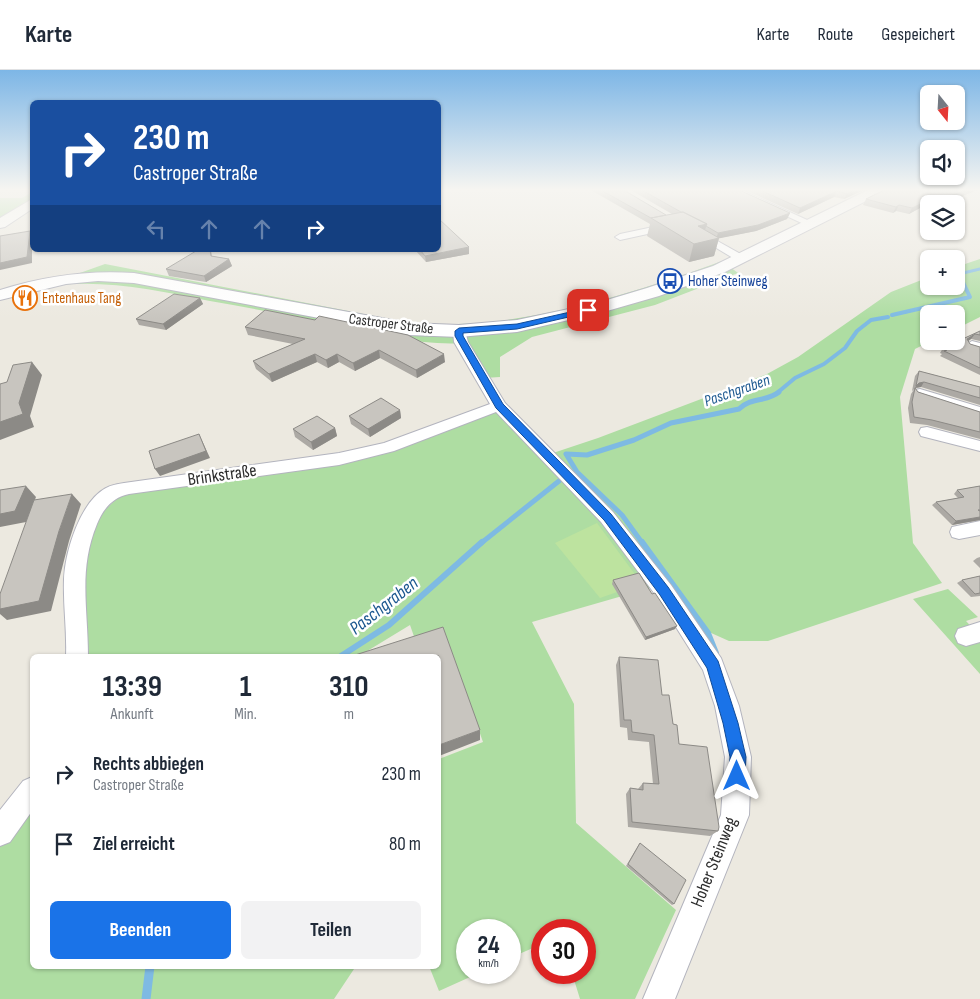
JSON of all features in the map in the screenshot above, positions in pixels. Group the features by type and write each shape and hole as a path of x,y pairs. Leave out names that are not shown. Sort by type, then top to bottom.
{"main road":[{"name":"Castroper Straße","path":"0,295 74,276 102,275 134,278 409,329 459,331 517,326 601,307 661,289 742,259 795,232"}],"street":[{"path":"620,237 647,232"},
{"path":"695,232 742,259"},
{"name":"Hoher Steinweg","path":"459,331 461,342 499,406 608,517 664,591 713,665 727,706 738,757 735,816 658,999"},
{"path":"920,393 980,412"},
{"name":"Brinkstraße","path":"77,654 75,568 80,544 91,517 99,504 111,493 129,488 339,459 388,447 499,406"},
{"path":"927,432 980,446"},
{"path":"959,532 980,528"},
{"path":"0,832 30,793"}],"green space":[{"path":"980,259 980,317 965,324 965,305 920,305 920,346 915,349 900,397 913,543 942,583 768,641 729,641 700,628 550,454 598,438 767,374 798,357 891,292 920,281 920,295 965,295 965,264"},
{"path":"722,261 738,273 655,305 532,337 500,357 500,377 484,378 465,343 449,344 404,339 294,316 135,287 97,284 59,285 63,279 105,264 415,324 450,324 496,322 562,310 643,288"},
{"path":"498,407 530,438 657,586 532,622 574,704 576,823 676,910 635,999 580,999 575,984 596,984 596,919 531,919 531,949 521,953 521,919 456,919 456,983 439,991 430,969 441,969 441,758 483,742 446,637 417,645 410,625 362,654 81,654 77,573 95,519 121,495 338,461"},
{"path":"597,523 637,577 612,584 617,592 600,598 555,543"},
{"path":"948,589 978,617 966,621 980,636 980,674 913,599"},
{"path":"30,799 30,969 354,969 334,999 0,999 0,837 12,825"}],"building":[{"path":"30,232 27,257 0,263 0,236"},
{"path":"441,232 453,232 469,247 425,256 422,252 441,252"},
{"path":"675,232 709,232 719,238 694,244"},
{"path":"194,252 210,252 211,256 229,259 204,276 166,269"},
{"path":"174,294 200,298 163,324 136,319"},
{"path":"265,310 315,320 319,316 408,335 444,354 416,370 379,350 353,363 337,354 326,360 315,354 269,374 253,361 305,339 245,327"},
{"path":"980,331 980,335 975,334 967,339 970,344 980,347 980,368 944,351 965,350 965,338"},
{"path":"32,362 19,403 23,414 0,422 0,384 7,382 13,365"},
{"path":"919,371 980,387 980,398 924,382 916,386"},
{"path":"915,388 918,392 980,412 980,432 914,417 912,402"},
{"path":"381,398 400,410 368,429 349,416"},
{"path":"317,416 335,428 311,442 293,429"},
{"path":"199,434 206,451 155,469 149,451"},
{"path":"26,486 15,511 0,514 0,490"},
{"path":"980,486 980,510 978,510 980,511 980,517 956,521 936,502 964,497 957,490"},
{"path":"72,494 59,531 39,601 0,609 0,594 34,500"},
{"path":"639,573 652,594 655,593 677,626 646,637 613,580"},
{"path":"980,576 980,593 975,594 962,580"},
{"path":"443,627 480,730 441,744 441,654 358,654"},
{"path":"619,657 658,660 662,695 669,695 673,724 677,725 679,744 707,747 719,827 718,831 632,822 630,788 643,790 643,783 659,784 654,735 632,732 631,720 624,720"},
{"path":"640,843 686,880 674,904 628,864"}],"waterway":[{"name":"Paschgraben","path":"965,273 980,269"},
{"name":"Paschgraben","path":"892,315 970,297 965,286"},
{"name":"Paschgraben","path":"777,393 795,378 824,364 845,348 857,331 871,320 888,317"},
{"name":"Paschgraben","path":"643,544 622,515 577,472 566,454 587,455 634,440 671,423 739,409 744,405 779,392"},
{"name":"Paschgraben","path":"480,544 559,481"},
{"name":"Paschgraben","path":"344,654 389,625 482,542"},
{"path":"642,542 708,633 716,653"},
{"name":"Paschgraben","path":"146,999 150,969"}],"place":[{"name":"Hoher Steinweg","path":"670,281"},
{"name":"Entenhaus Tang","path":"25,298"}],"route":[{"path":"588,310 517,326 459,331 459,336 499,406 608,517 664,591 713,665 731,723 738,757 737,776"}]}
